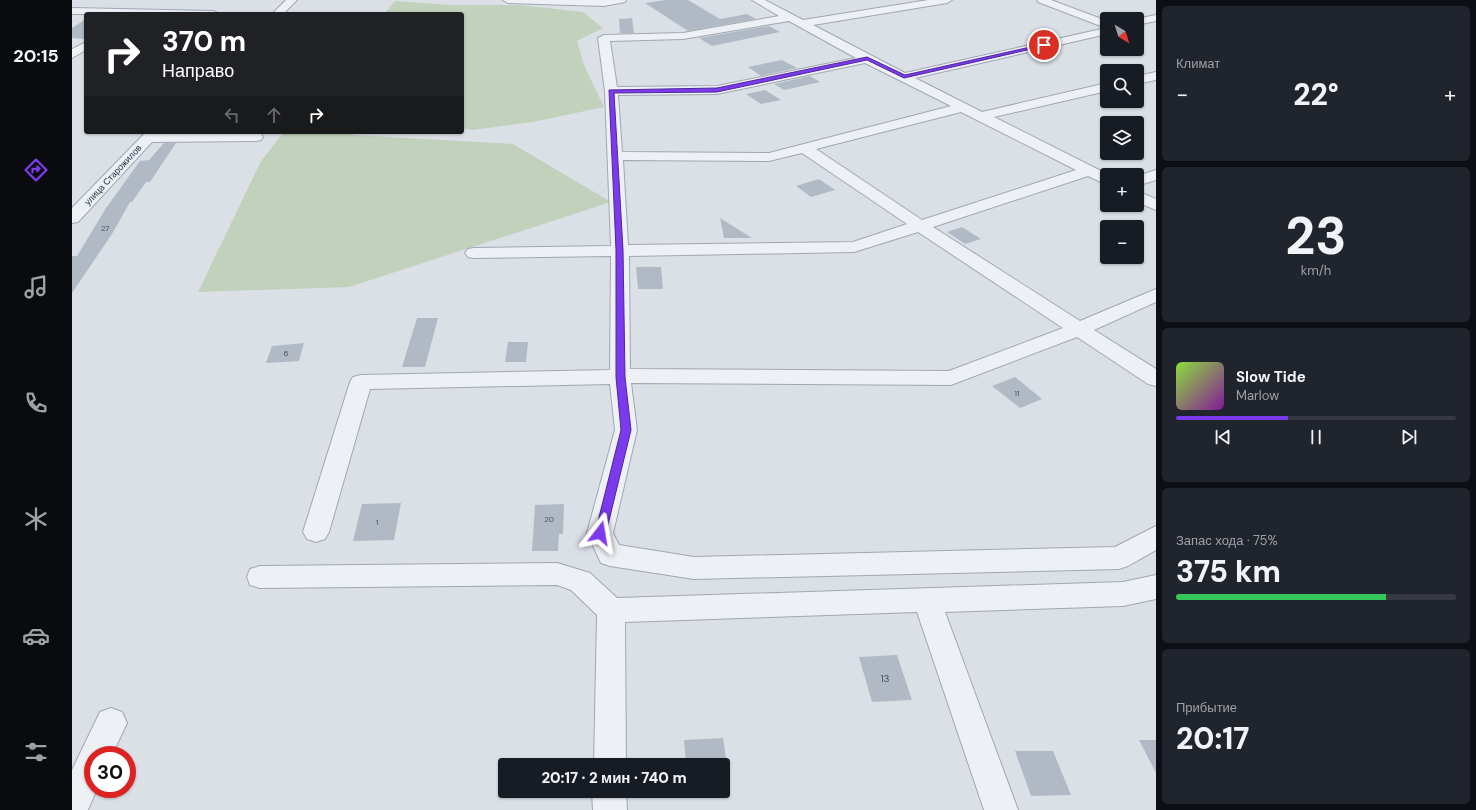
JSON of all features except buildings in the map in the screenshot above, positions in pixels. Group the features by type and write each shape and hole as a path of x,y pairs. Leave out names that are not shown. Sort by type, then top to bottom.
{"street":[{"path":"138,12 156,0"},
{"path":"279,12 292,0"},
{"path":"508,0 604,3 621,0"},
{"path":"757,0 867,59 1100,176"},
{"path":"802,24 947,0"},
{"path":"1042,0 1100,22"},
{"path":"72,11 104,12"},
{"path":"789,18 683,36 604,38 611,91 616,156 620,250 620,377 626,430 600,533 610,555 694,568 1119,558 1156,537"},
{"path":"1144,21 1156,18"},
{"path":"904,77 1100,33"},
{"path":"72,54 84,46"},
{"path":"611,91 717,90 867,59"},
{"path":"1144,79 1156,76"},
{"path":"982,116 1100,89"},
{"path":"616,156 768,157 964,107"},
{"path":"151,135 256,137"},
{"name":"улица Старожилов","path":"72,218 151,135"},
{"path":"804,148 920,226 1156,378"},
{"path":"474,253 854,247 1089,171"},
{"path":"1144,179 1156,176"},
{"path":"1144,199 1156,205"},
{"path":"316,532 361,382 620,377 951,378 1079,329 1156,295"},
{"path":"260,578 557,574 580,581 611,610 1123,594 1156,587"},
{"path":"927,600 1001,810"},
{"path":"610,758 611,610"},
{"path":"100,746 111,723"},
{"path":"72,807 84,781"},
{"path":"610,798 610,810"}],"green space":[{"path":"395,1 451,5 520,5 583,12 603,28 577,41 584,65 604,107 533,122 472,130 464,128 464,12 386,12"},
{"path":"282,134 354,134 352,135 513,144 611,202 349,287 198,292 261,161"}],"route":[{"path":"600,533 626,430 620,377 620,250 616,156 611,91 717,90 867,59 904,77 1044,45"}]}
